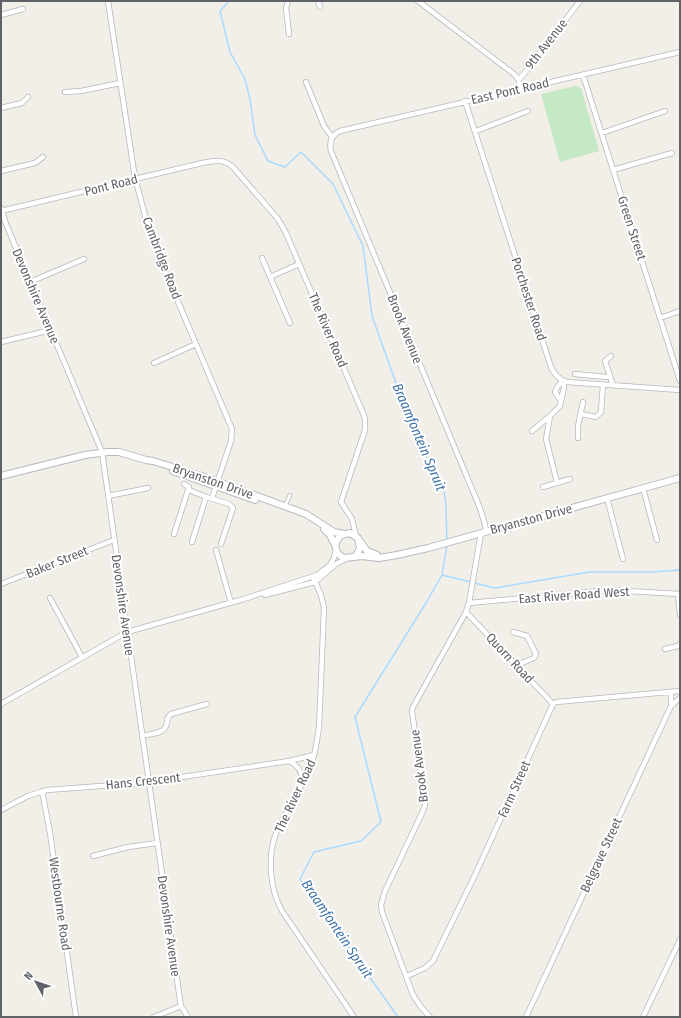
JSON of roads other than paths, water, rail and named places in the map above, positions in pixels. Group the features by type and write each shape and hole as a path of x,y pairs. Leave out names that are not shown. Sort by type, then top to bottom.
{"main road":[{"name":"Bryanston Drive","path":"1,476 102,452 119,452 153,461 307,518 328,532 336,548"},
{"name":"Bryanston Drive","path":"351,558 382,557 428,548 680,478"},
{"name":"Bryanston Drive","path":"217,484 285,506 312,517 334,532 345,534"},
{"path":"358,538 360,544 359,551 351,558 341,556 336,548 338,538 345,534 358,538 367,551 382,557"}],"street":[{"name":"Cambridge Road","path":"108,1 135,178 151,238 232,429 231,440 217,484 209,497 192,542"},
{"path":"288,1 286,8 289,34"},
{"path":"318,1 320,7"},
{"path":"418,1 514,74 519,80"},
{"name":"9th Avenue","path":"519,90 519,80 580,1"},
{"path":"1,15 23,9"},
{"name":"East Pont Road","path":"332,136 340,131 680,52"},
{"name":"Green Street","path":"583,75 680,381"},
{"path":"306,82 324,126 332,136"},
{"path":"65,92 81,91 120,83"},
{"path":"1,108 22,103 28,97"},
{"name":"Porchester Road","path":"465,101 476,130 551,367 558,378 563,381"},
{"path":"476,130 528,111"},
{"path":"602,133 665,111"},
{"name":"Brook Avenue","path":"332,136 330,143 331,151 482,512 485,525 466,612 412,709 425,805 385,891 381,905 382,912 415,999 430,1017"},
{"path":"613,170 672,153"},
{"path":"1,171 36,163 43,157"},
{"name":"Pont Road","path":"1,210 135,178 221,160"},
{"name":"The River Road","path":"221,160 238,171 278,219 286,233 365,419 365,430 341,502 352,519 358,538"},
{"name":"Devonshire Avenue","path":"1,210 102,452 181,1006 188,1017"},
{"path":"30,282 84,258"},
{"path":"262,258 290,323"},
{"path":"270,277 299,264"},
{"path":"660,318 680,311"},
{"path":"1,342 51,330"},
{"path":"154,363 196,344"},
{"path":"611,356 605,361 613,385"},
{"path":"575,374 606,378 610,376"},
{"path":"532,431 560,406 560,400 555,392 563,381 680,390"},
{"path":"581,414 596,417 602,412 603,385"},
{"path":"578,438 583,402"},
{"path":"550,416 546,432 546,441 558,482"},
{"path":"543,487 570,479"},
{"path":"184,484 188,486 189,490 230,504 233,508 221,544"},
{"path":"108,496 148,488"},
{"path":"643,488 657,540"},
{"path":"174,534 189,490"},
{"path":"285,506 290,494"},
{"path":"607,498 624,558"},
{"path":"345,534 351,525 352,519"},
{"name":"Baker Street","path":"1,584 114,540"},
{"path":"1,704 127,632 252,597 313,577 330,565 334,558 336,548"},
{"path":"216,550 231,603"},
{"path":"252,597 315,582 336,564 351,558"},
{"name":"The River Road","path":"313,577 321,595 324,608 319,728 314,755 276,835 272,855 272,880 276,900 282,911 354,1017"},
{"name":"East River Road West","path":"469,603 610,590 679,594"},
{"path":"679,594 680,615"},
{"path":"50,598 82,657"},
{"name":"Quorn Road","path":"466,612 553,704"},
{"path":"513,632 527,636 536,654 534,658 517,665"},
{"path":"664,649 678,646 680,644"},
{"path":"553,704 556,702 680,691"},
{"name":"Belgrave Street","path":"526,1017 671,706 671,692"},
{"path":"671,706 680,698"},
{"path":"142,736 164,730 167,718 171,714 207,704"},
{"name":"Farm Street","path":"407,976 425,968 433,961 475,875 553,704"},
{"name":"Hans Crescent","path":"1,810 42,791 56,788 148,782 289,761 314,755"},
{"path":"289,761 300,771 302,778 301,785"},
{"name":"Westbourne Road","path":"42,791 50,833 76,1017"},
{"path":"93,856 128,847 157,843"},
{"path":"643,1017 680,940"},
{"path":"154,1017 181,1006"}],"waterway":[{"name":"Braamfontein Spruit","path":"229,1 220,11 230,52 245,79 250,99 255,135 268,161 285,167 301,152 333,184 363,246 372,316 402,400 419,432 425,455 444,490 447,541"},
{"name":"Braamfontein Spruit","path":"398,1017 300,879 314,852 361,841 381,822 355,717 442,575 447,545"},
{"path":"442,575 495,588 590,572 652,572 680,570"}]}
